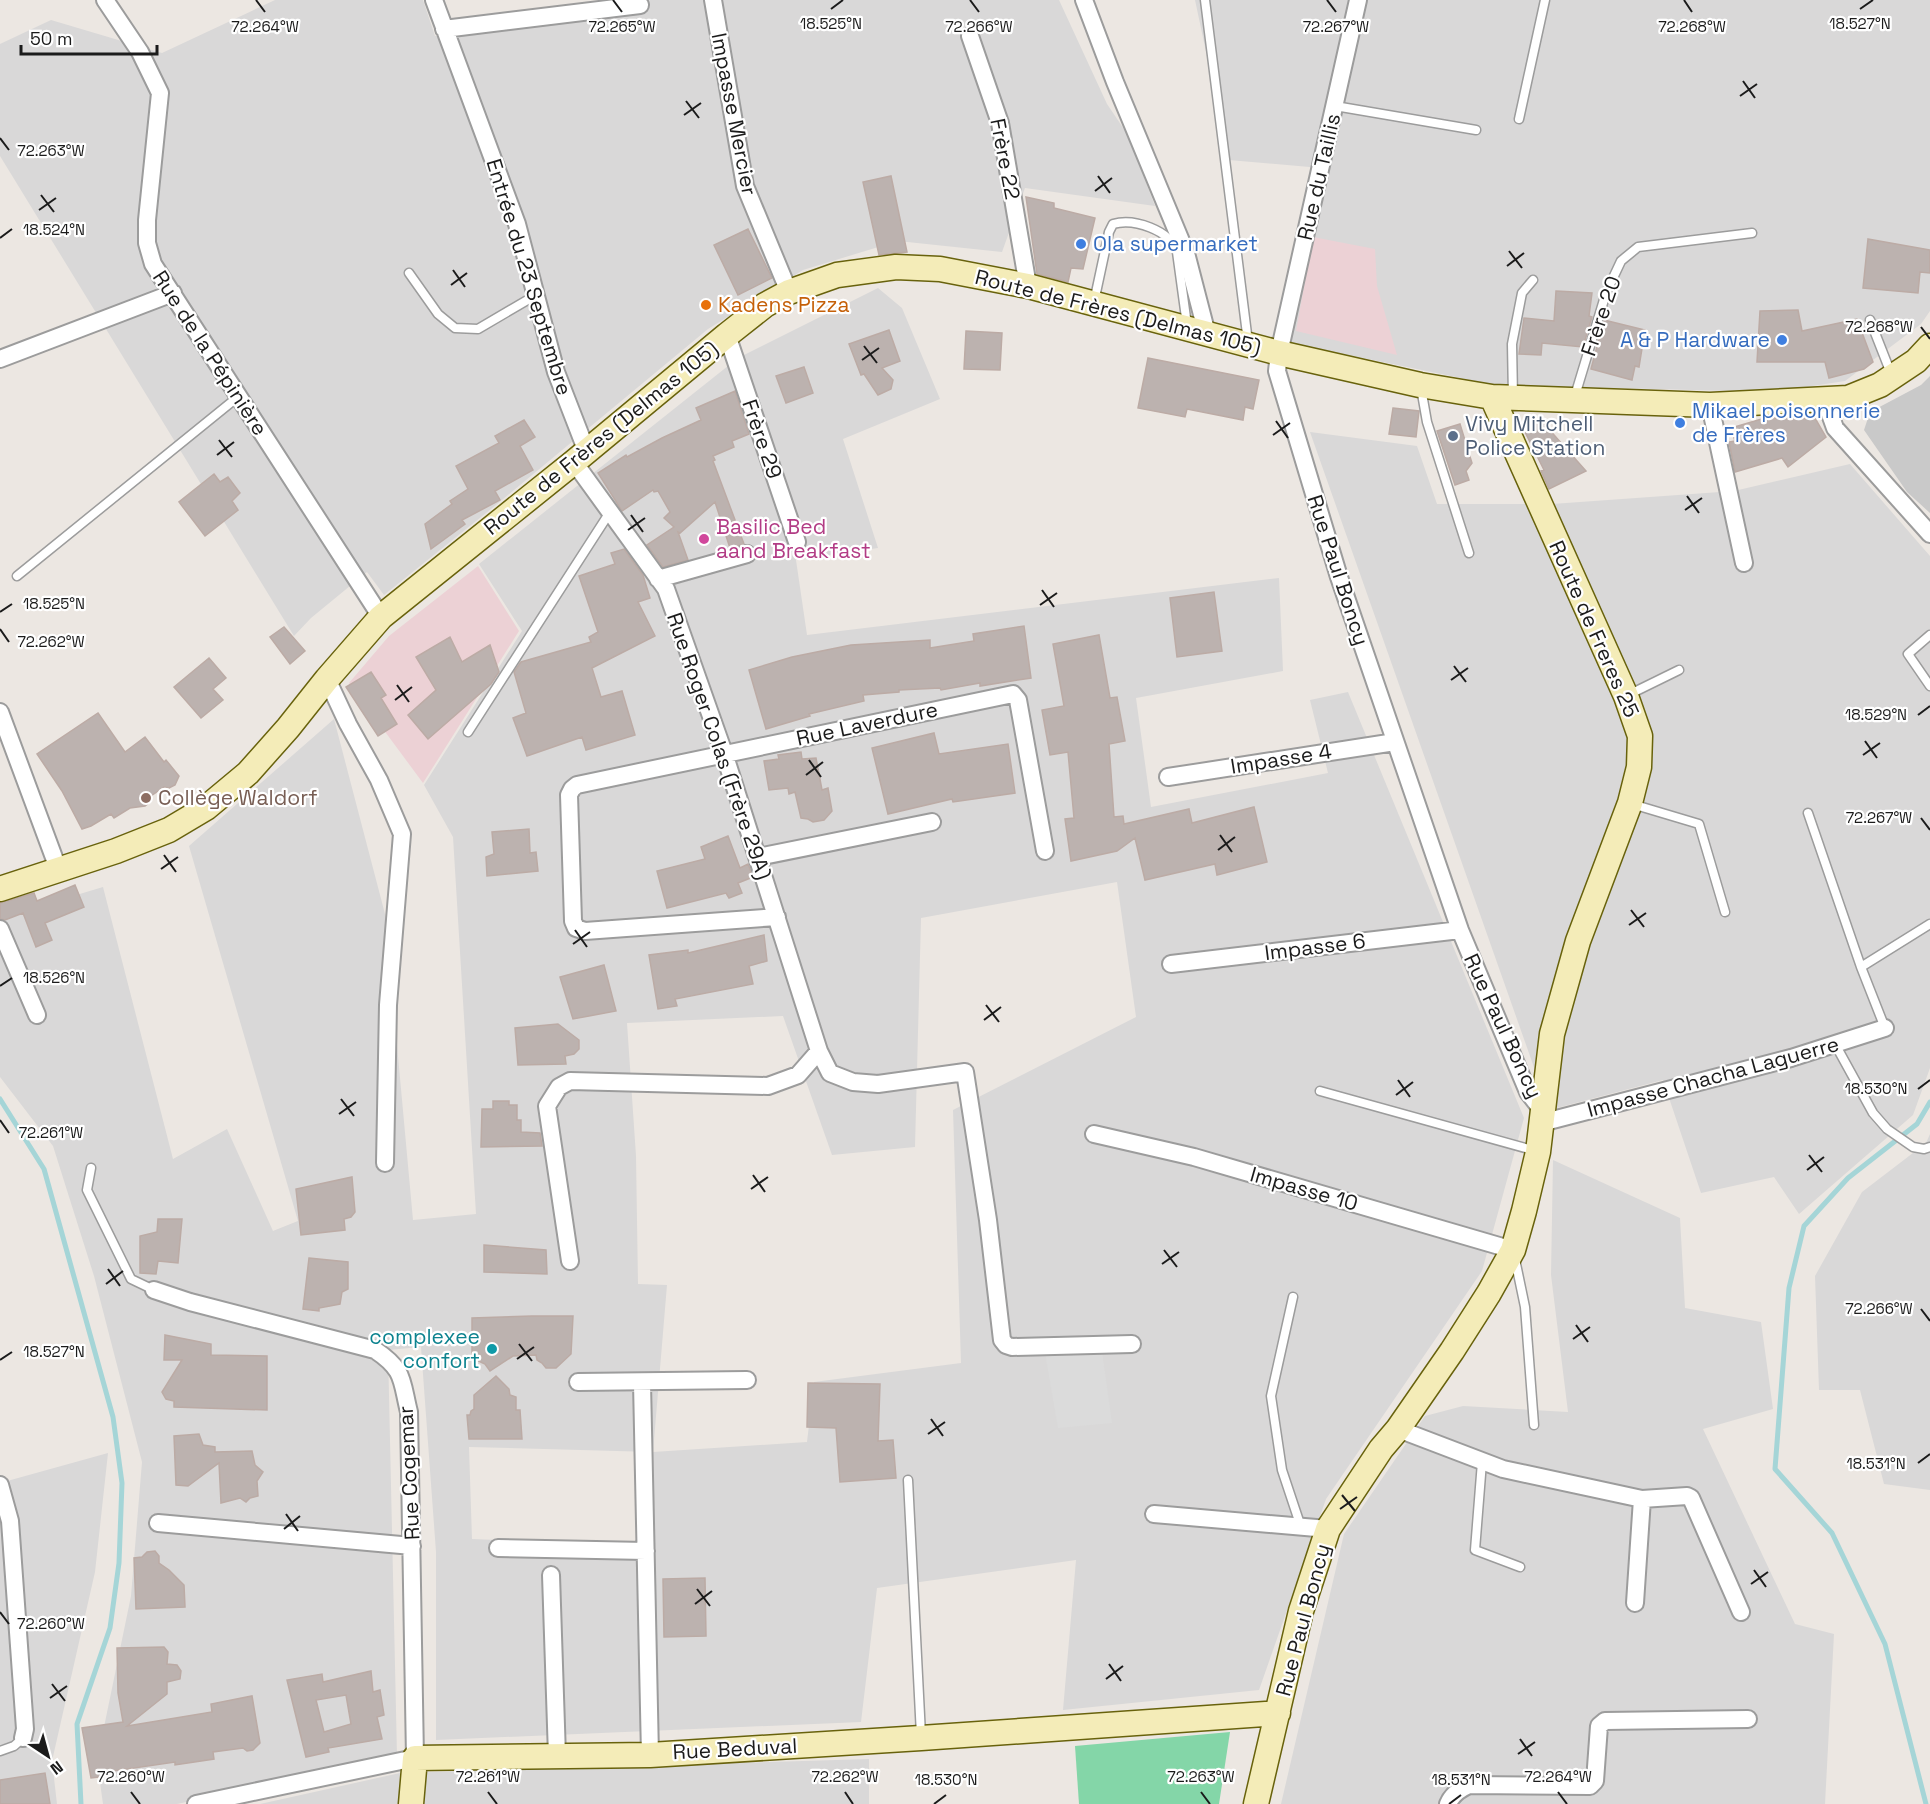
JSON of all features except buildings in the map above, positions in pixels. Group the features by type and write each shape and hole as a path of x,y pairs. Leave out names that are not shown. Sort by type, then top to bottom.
{"street":[{"name":"Rue de la Pépinière","path":"105,0 140,52 160,93 147,220 147,243 153,264 381,617"},
{"name":"Entrée du 23 Septembre","path":"434,0 517,224 581,457"},
{"name":"Impasse Mercier","path":"713,0 745,186 789,292"},
{"path":"1084,0 1115,82 1186,253 1197,331"},
{"name":"Rue du Taillis","path":"1279,353 1358,0"},
{"path":"444,29 640,5"},
{"name":"Frère 22","path":"970,36 1000,123 1028,286"},
{"name":"Route de Frères (Delmas 105)","path":"0,889 116,851 169,830 206,808 248,773 381,617 581,457 765,305 789,292 837,275 896,267 940,269 1028,286 1279,353 1420,385 1503,397 1710,405 1848,398 1880,385 1916,361 1930,346"},
{"path":"0,358 173,293"},
{"name":"Frère 29","path":"727,335 797,542"},
{"name":"Rue Paul Boncy","path":"1256,1804 1301,1611 1328,1529 1381,1449 1398,1429 1452,1351 1513,1250 1524,1211 1532,1150 1542,1116 1528,1092 1460,930 1395,742 1339,577 1277,371 1279,353"},
{"name":"Route de Freres 25","path":"1503,397 1640,735 1639,767 1630,803 1578,941 1552,1035 1542,1116"},
{"path":"1825,400 1835,428 1930,534"},
{"path":"1710,405 1744,563"},
{"name":"Rue Roger Colas (Frère 29A)","path":"581,457 610,511 666,590 724,753 819,1051 830,1073 853,1082 878,1084 965,1072 988,1220 1002,1340 1006,1345 1012,1347 1132,1344"},
{"path":"658,579 747,555"},
{"path":"327,679 348,724 379,780 402,834 388,1005 385,1163"},
{"name":"Rue Laverdure","path":"777,917 585,931 576,928 573,921 569,795 572,789 577,785 724,753 1013,694 1018,700 1045,851"},
{"path":"0,712 59,871"},
{"name":"Impasse 4","path":"1168,777 1395,742"},
{"path":"758,857 932,822"},
{"path":"0,929 37,1015"},
{"name":"Impasse 6","path":"1171,964 1460,930"},
{"name":"Impasse Chacha Laguerre","path":"1542,1116 1791,1059 1885,1028"},
{"path":"570,1261 548,1106 559,1087 570,1081 768,1086 798,1075 819,1051"},
{"name":"Impasse 10","path":"1094,1134 1194,1157 1513,1250"},
{"name":"Rue Cogemar","path":"154,1290 190,1302 375,1350 391,1361 400,1372 409,1413 415,1758 411,1804"},
{"path":"578,1383 747,1380"},
{"path":"642,1383 651,1755"},
{"path":"1398,1429 1503,1469 1642,1499 1687,1496 1694,1501 1741,1612"},
{"path":"0,1485 10,1521 25,1729 23,1738"},
{"path":"1635,1603 1642,1499"},
{"path":"1154,1515 1328,1529"},
{"path":"158,1523 412,1546"},
{"path":"498,1548 646,1551"},
{"path":"551,1575 557,1756"},
{"name":"Rue Beduval","path":"196,1804 415,1758 651,1755 1278,1713"},
{"path":"1448,1804 1450,1798 1469,1785 1590,1786 1595,1780 1599,1726 1605,1721 1748,1719"}],"lane":[{"path":"1205,0 1248,344"},
{"path":"1519,119 1545,0"},
{"path":"1335,106 1476,130"},
{"path":"1094,303 1108,232 1113,224 1122,222 1161,231 1175,245 1197,331"},
{"name":"Frère 20","path":"1574,400 1606,293 1621,261 1638,247 1752,233"},
{"path":"409,273 438,315 455,328 478,329 536,295"},
{"path":"1503,397 1522,293 1533,280"},
{"path":"1870,320 1893,376"},
{"path":"1420,385 1427,422 1469,553"},
{"path":"17,576 239,396"},
{"path":"468,732 610,511"},
{"path":"1930,635 1908,654 1930,686"},
{"path":"1626,696 1679,670"},
{"path":"1630,803 1699,824 1725,912"},
{"path":"1808,813 1861,967 1885,1028"},
{"path":"1861,967 1930,924"},
{"path":"1835,1044 1873,1113 1887,1129 1913,1147 1924,1149 1930,1147"},
{"path":"1320,1091 1532,1150"},
{"name":"Rue Cogemar","path":"91,1168 87,1190 131,1279 154,1290"},
{"path":"1513,1250 1525,1306 1534,1425"},
{"path":"1293,1297 1271,1396 1282,1470 1301,1527"},
{"path":"1482,1462 1474,1550 1520,1567"},
{"path":"908,1480 921,1738"},
{"path":"0,1751 14,1746 23,1738"}],"shaded area":[{"path":"275,0 423,0 435,36 638,0 1059,0 1107,104 1128,135 1155,206 1025,188 1002,252 898,241 803,270 708,329 384,595 367,572 311,618 294,636 0,156 0,44 51,20 162,53"},
{"path":"1195,0 1930,0 1930,311 1921,324 1845,381 1773,392 1495,385 1290,343 1321,168 1229,160"},
{"path":"1313,237 1375,249 1377,286 1397,355 1296,331"},
{"path":"878,288 902,308 940,399 843,439 878,548 796,560 807,635 1279,578 1283,671 1136,698 1151,807 1328,773 1310,700 1348,692 1524,1118 1482,1271 1326,1499 1259,1690 1063,1710 1076,1560 877,1588 861,1722 436,1740 436,1552 421,1347 388,1350 397,1756 177,1804 103,1804 97,1761 131,1596 142,1462 94,1276 53,1146 0,1077 0,918 103,887 173,1159 227,1129 273,1231 298,1221 189,846 334,719 385,914 413,1220 476,1214 453,837 424,785 522,631 479,564 738,358","holes":["1117,882 1136,1017 953,1110 961,1363 814,1382 807,1442 653,1452 667,1285 638,1284 636,1156 627,1023 783,1016 832,1155 915,1147 921,918","469,1447 653,1452 654,1546 472,1539"]},
{"path":"1930,376 1930,513 1907,492 1864,430 1870,412 1921,385"},
{"path":"1310,432 1417,446 1437,504 1552,504 1734,491 1850,464 1930,556 1930,1068 1913,1115 1799,1214 1774,1177 1701,1193 1663,1080 1549,1110"},
{"path":"478,566 519,631 423,783 349,683 389,636"},
{"path":"1930,1134 1930,1490 1884,1484 1860,1390 1819,1390 1815,1276 1862,1192 1926,1143"},
{"path":"1553,1160 1680,1218 1685,1308 1761,1322 1773,1409 1703,1429 1795,1624 1834,1634 1825,1804 1281,1804 1344,1534 1425,1416 1463,1406 1568,1412 1551,1275"},
{"path":"1101,1345 1112,1423 1058,1428 1044,1347"},
{"path":"108,1453 95,1572 52,1761 57,1804 0,1804 0,1483"},
{"path":"869,1759 869,1804 260,1804 400,1773"}],"green space":[{"path":"1230,1732 1219,1804 1079,1804 1075,1746"}],"waterway":[{"path":"0,1099 44,1169 113,1417 122,1483 119,1563 110,1628 77,1724 81,1804"},
{"path":"1926,1804 1885,1644 1832,1533 1775,1469 1789,1288 1804,1226 1848,1178 1917,1124 1930,1102"}],"place":[{"name":"Ola supermarket","path":"1081,244"},
{"name":"Kadens Pizza","path":"706,305"},
{"name":"A & P Hardware","path":"1782,340"},
{"name":"Mikael poisonnerie de Frères","path":"1680,423"},
{"name":"Vivy Mitchell Police Station","path":"1453,436"},
{"name":"Basilic Bed aand Breakfast","path":"704,539"},
{"name":"Collège Waldorf","path":"146,798"},
{"name":"complexee confort","path":"492,1349"}]}
